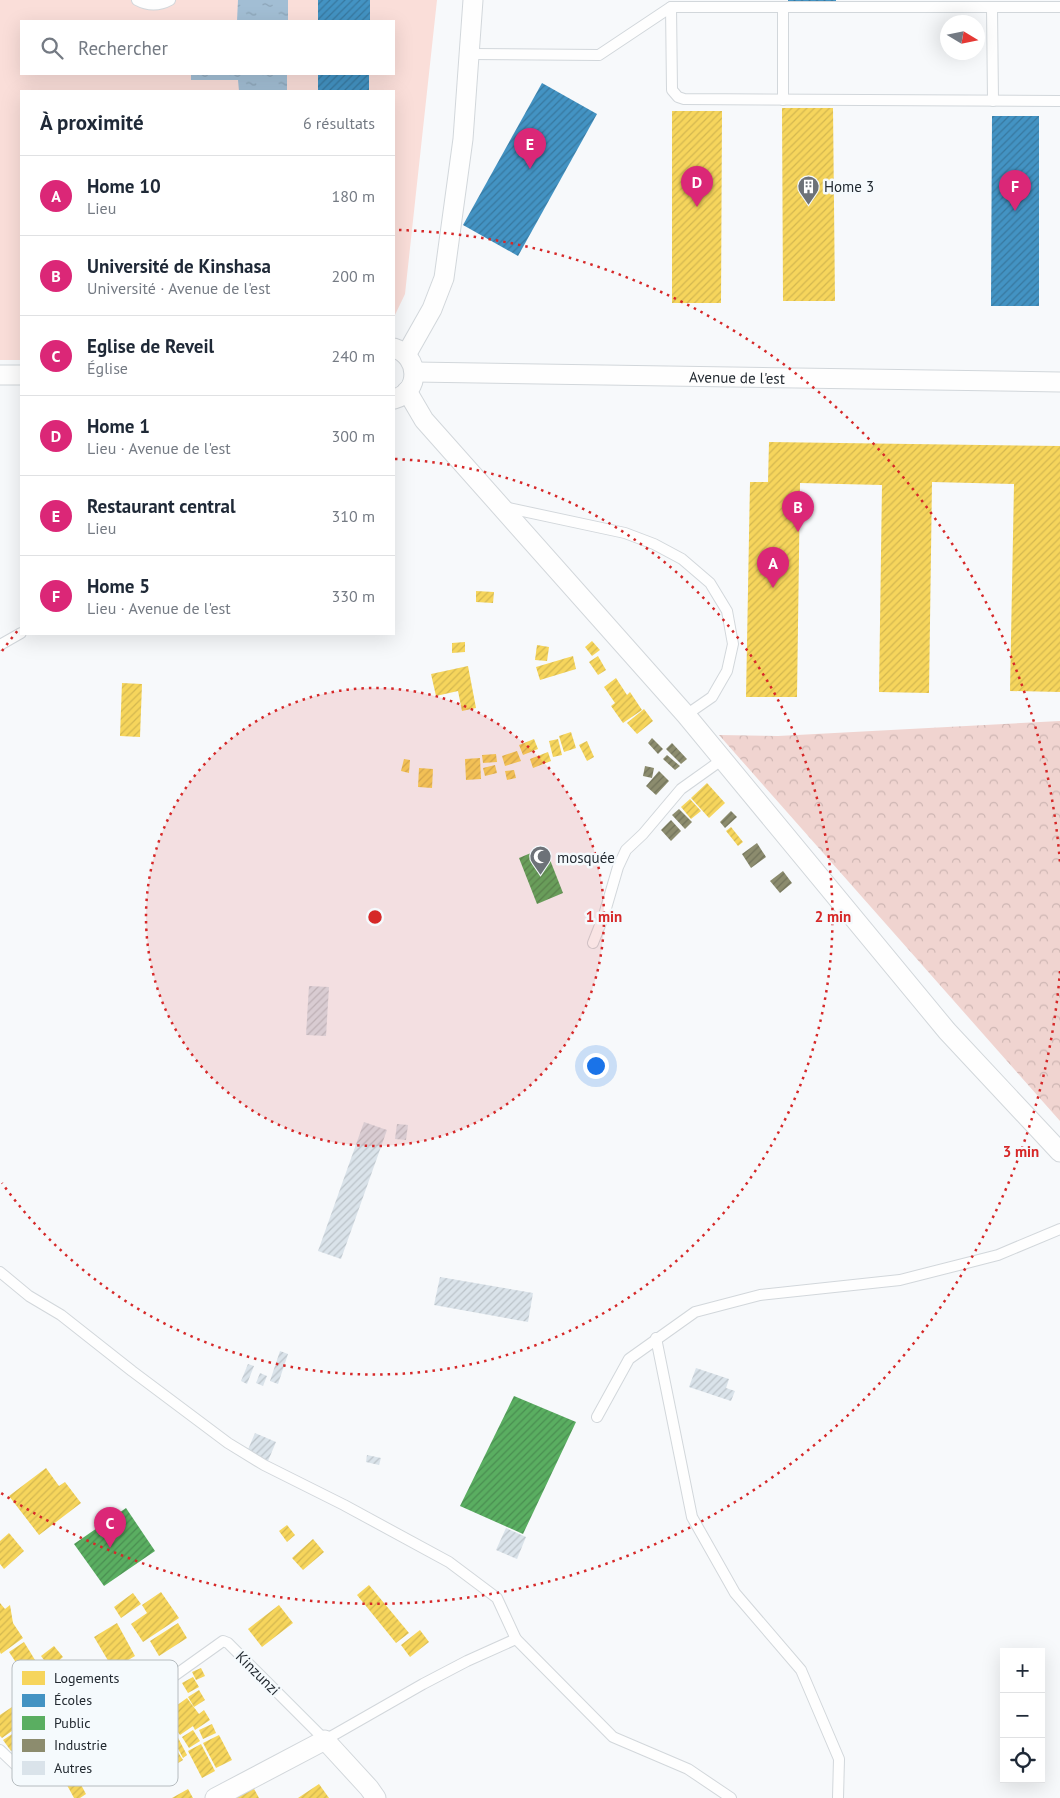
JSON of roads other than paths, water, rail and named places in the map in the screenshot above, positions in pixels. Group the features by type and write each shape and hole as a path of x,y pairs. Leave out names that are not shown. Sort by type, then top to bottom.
{"street":[{"path":"474,0 463,139 444,278 432,309 400,352 415,372 411,385 400,395 502,507 724,759 947,1031 1060,1152"},
{"name":"Avenue de l'est","path":"415,372 1060,382"},
{"path":"0,375 20,375"},
{"path":"215,1798 325,1740"},
{"name":"Kinzunzi","path":"325,1740 376,1798"}],"lane":[{"path":"138,0 142,3 160,5 170,0"},
{"path":"470,54 599,56 671,6 783,8 1060,7"},
{"path":"671,6 672,90 678,98 1060,101"},
{"path":"992,7 993,101"},
{"path":"782,100 783,8"},
{"path":"502,507 625,534 654,544 682,559 710,583 727,611 733,644 727,671 712,697 686,715"},
{"path":"0,645 20,634"},
{"path":"593,942 604,915 618,867 626,850 643,834 681,789 724,759"},
{"path":"596,1417 629,1359 694,1312 760,1295 900,1280 998,1255 1060,1229"},
{"path":"0,1272 29,1296 61,1315 132,1371 228,1442 264,1465 352,1509 449,1562 497,1598 516,1638 612,1736 688,1769 731,1798"},
{"path":"656,1338 692,1517 735,1592 801,1670 840,1759 838,1798"},
{"path":"325,1740 423,1684 516,1638"},
{"name":"Kinzunzi","path":"178,1673 223,1641 228,1643 325,1740"},
{"name":"Kinzunzi","path":"0,1750 12,1762"}],"water":[{"path":"238,0 288,0 288,20 237,20"},
{"path":"191,75 287,75 287,90 239,90 238,80 191,80"}],"place":[{"name":"Restaurant central","path":"530,169"},
{"name":"Home 3","path":"808,205"},
{"name":"Home 1","path":"697,207"},
{"name":"Home 5","path":"1015,211"},
{"name":"Université de Kinshasa","path":"798,532"},
{"name":"Home 10","path":"773,588"},
{"name":"mosquée","path":"541,876"},
{"name":"Eglise de Reveil","path":"110,1548"}]}
